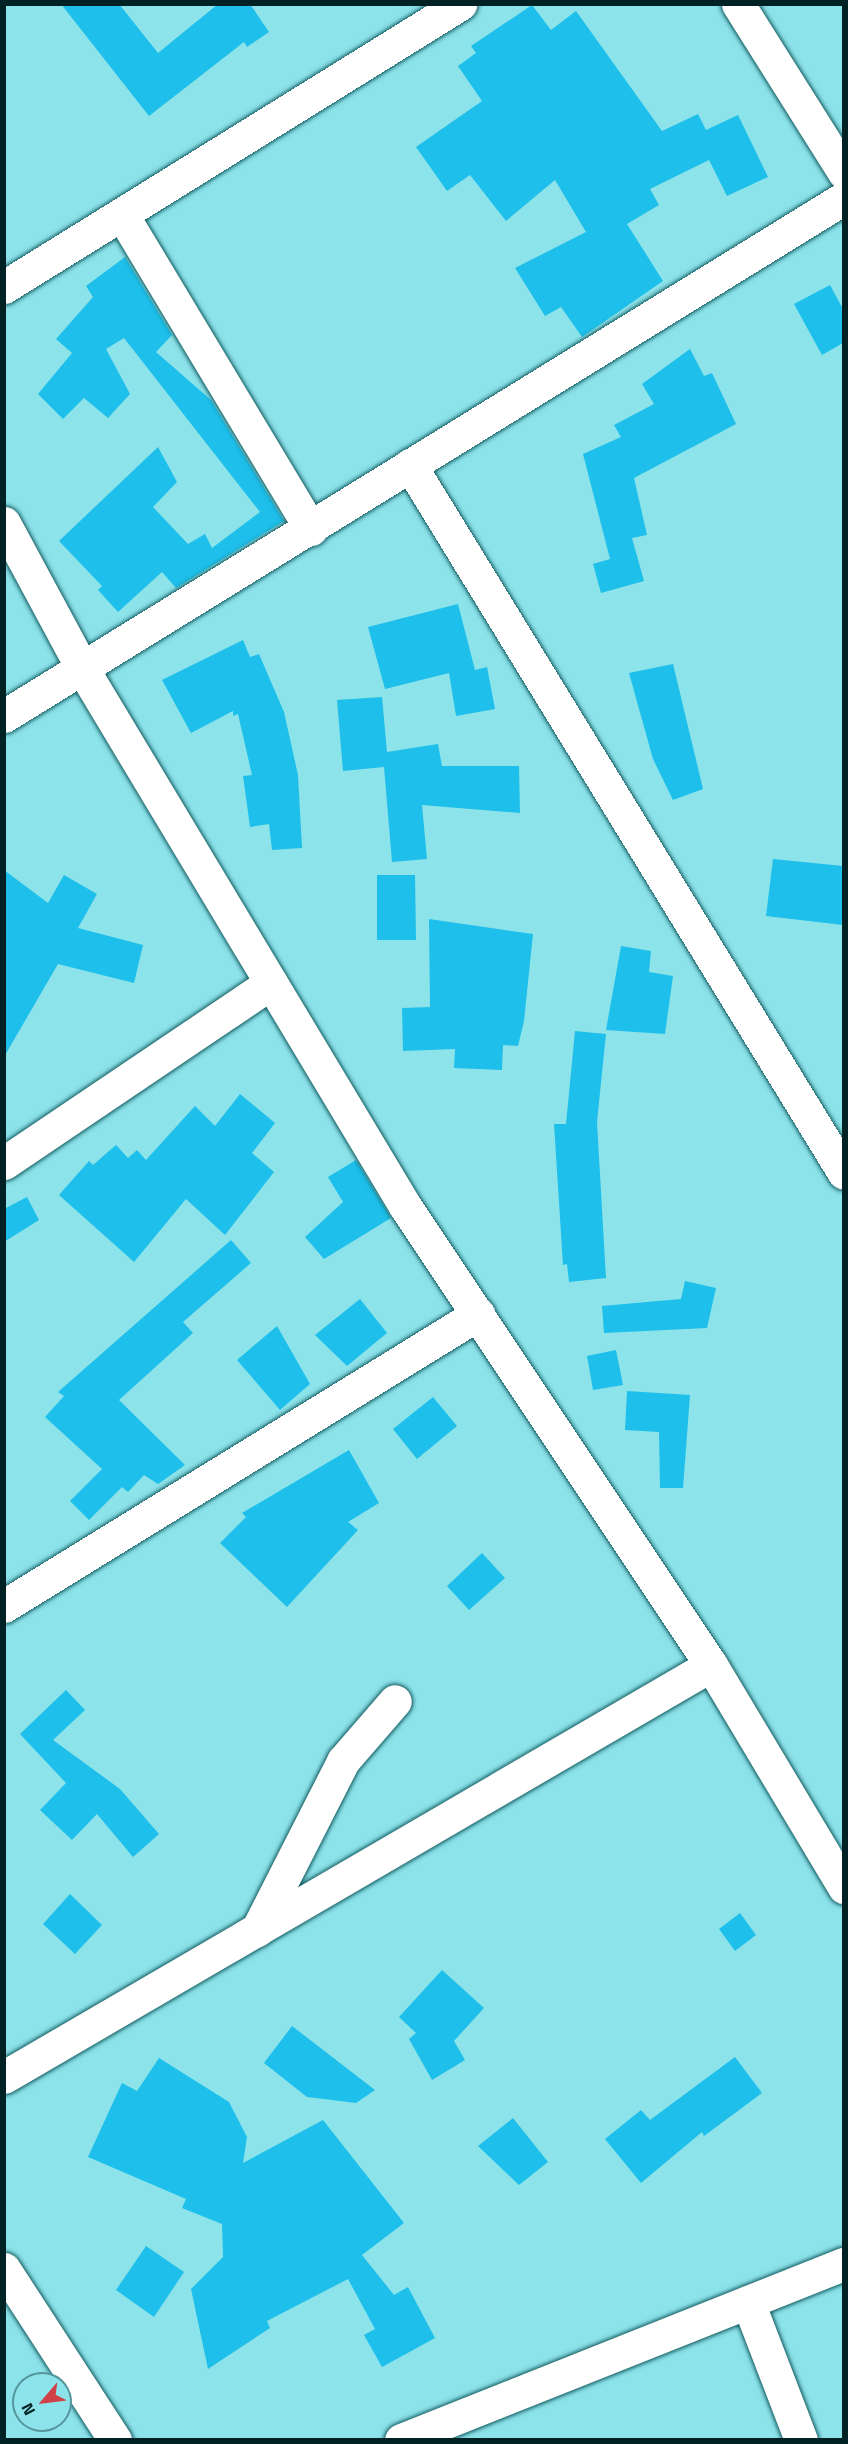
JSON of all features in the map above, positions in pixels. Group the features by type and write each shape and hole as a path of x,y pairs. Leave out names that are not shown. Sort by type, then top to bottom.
{"street":[{"path":"4,287 124,218 460,4"},
{"path":"738,4 843,172"},
{"path":"4,716 843,198"},
{"path":"124,218 310,529"},
{"path":"410,465 843,1173"},
{"path":"4,523 82,668 405,1206 711,1665 843,1887"},
{"path":"4,1163 271,983"},
{"path":"4,1605 478,1314"},
{"path":"4,2077 711,1665"},
{"path":"257,1930 343,1761 395,1701"},
{"path":"401,2439 843,2264"},
{"path":"4,2269 115,2439"},
{"path":"748,2302 801,2439"}],"building":[{"path":"61,4 119,4 158,53 218,4 250,4 269,32 247,47 244,42 149,116"},
{"path":"532,5 551,30 576,11 662,131 698,114 706,130 738,115 768,177 727,196 709,160 650,189 659,205 627,224 663,281 582,337 561,307 545,316 515,268 586,232 555,180 506,221 470,175 447,191 416,147 482,101 458,66 476,53 471,46"},
{"path":"125,257 172,335 156,352 211,400 284,521 176,588 162,572 118,612 98,590 102,586 59,541 158,447 177,482 153,507 188,544 205,534 212,548 260,512 124,338 106,349 130,394 108,418 84,398 63,419 38,394 72,353 56,339 93,297 86,286"},
{"path":"830,285 843,309 843,343 822,355 794,304"},
{"path":"690,349 704,376 712,373 736,424 634,478 647,535 632,538 644,581 601,593 593,564 610,559 583,454 621,437 614,425 654,404 642,384"},
{"path":"458,604 475,670 487,667 495,709 456,716 449,673 385,689 368,627"},
{"path":"243,640 250,657 259,654 284,712 298,775 302,848 272,850 269,824 250,827 243,776 252,775 238,714 233,716 233,711 191,733 162,680"},
{"path":"673,664 703,789 673,800 653,759 629,673"},
{"path":"382,697 387,752 438,744 442,766 519,766 520,813 422,805 427,859 392,862 384,767 343,771 337,700"},
{"path":"773,859 843,866 843,925 766,916"},
{"path":"4,870 48,903 64,875 97,894 78,928 143,945 134,983 58,964 4,1057"},
{"path":"377,875 415,875 416,940 377,940"},
{"path":"429,919 533,934 524,1021 518,1046 503,1045 502,1070 454,1068 455,1049 403,1051 402,1008 430,1007"},
{"path":"621,946 651,951 649,972 673,976 665,1034 606,1030"},
{"path":"575,1031 606,1034 597,1122 606,1278 569,1282 567,1264 563,1265 554,1124 566,1124"},
{"path":"240,1094 275,1123 252,1153 274,1172 225,1235 186,1199 134,1262 59,1195 89,1161 93,1165 116,1145 128,1158 137,1150 146,1160 195,1106 215,1126"},
{"path":"356,1160 391,1218 324,1259 305,1237 343,1202 328,1177"},
{"path":"27,1197 39,1220 4,1242 4,1209"},
{"path":"231,1240 251,1263 183,1322 193,1333 119,1400 185,1465 158,1484 144,1475 128,1492 122,1487 89,1520 70,1501 102,1469 45,1417 64,1396 58,1392"},
{"path":"685,1281 716,1288 707,1328 604,1333 602,1306 681,1299"},
{"path":"360,1299 387,1333 347,1366 315,1335"},
{"path":"277,1326 310,1384 280,1410 237,1360"},
{"path":"616,1350 623,1385 593,1390 587,1356"},
{"path":"627,1391 690,1395 683,1488 660,1488 659,1432 625,1430"},
{"path":"433,1397 457,1426 417,1459 393,1429"},
{"path":"349,1450 379,1503 348,1522 358,1530 287,1607 220,1543 246,1517 242,1513"},
{"path":"482,1553 505,1578 469,1610 447,1586"},
{"path":"66,1690 85,1710 53,1740 120,1789 159,1834 133,1857 97,1814 72,1840 40,1810 66,1783 20,1734"},
{"path":"70,1894 102,1925 75,1954 43,1924"},
{"path":"740,1913 756,1935 735,1951 719,1929"},
{"path":"442,1970 484,2008 454,2041 465,2060 432,2080 409,2039 416,2033 399,2017"},
{"path":"292,2026 375,2090 356,2103 307,2097 264,2063"},
{"path":"735,2057 762,2093 704,2136 702,2132 641,2183 605,2139 641,2110 650,2120"},
{"path":"159,2058 229,2102 247,2137 243,2163 323,2120 404,2223 362,2255 394,2295 408,2287 435,2338 382,2367 364,2335 375,2329 348,2279 267,2321 270,2328 208,2369 191,2289 223,2257 222,2224 182,2208 186,2199 88,2157 122,2083 137,2091"},
{"path":"513,2118 548,2162 519,2185 478,2146"},
{"path":"146,2246 184,2272 154,2317 116,2290"}]}
